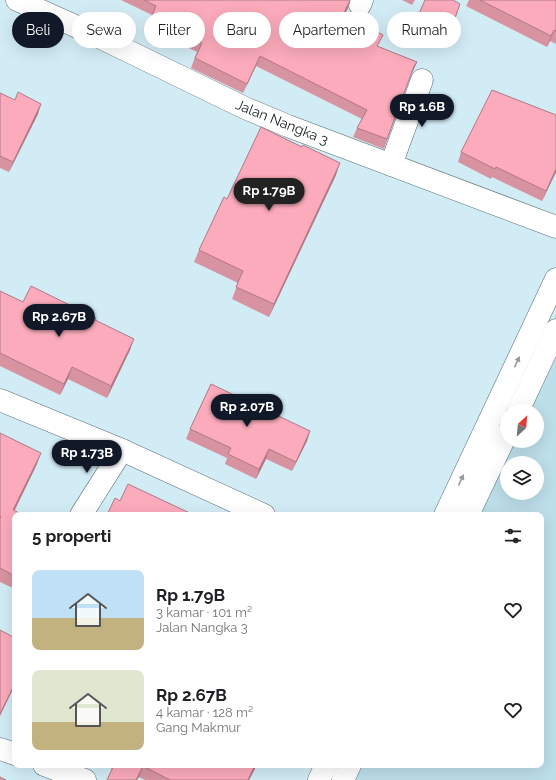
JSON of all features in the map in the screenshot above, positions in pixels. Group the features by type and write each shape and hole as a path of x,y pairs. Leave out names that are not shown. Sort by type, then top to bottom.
{"street":[{"name":"Jalan Nangka 3","path":"16,0 93,34 245,108 288,126 556,227"},
{"path":"391,165 422,80"},
{"path":"446,512 556,280"},
{"path":"521,404 556,330"},
{"path":"0,400 122,450 257,512"},
{"path":"469,512 500,448"},
{"path":"84,512 122,450"},
{"path":"0,749 12,753"},
{"path":"52,768 85,780"},
{"path":"319,780 325,768"},
{"path":"343,780 349,768"}],"shaded area":[{"path":"556,313 556,780 336,780 342,768 544,768 544,512 462,512 500,432 500,448 544,448 544,404 513,404"}],"building":[{"path":"144,0 350,0 344,12 279,12 279,48 379,47 417,62 414,66 387,139 357,128 367,110 260,56 247,84 195,58 200,48 205,48 205,12 154,12 156,6"},
{"path":"425,0 453,0 460,4 457,12 420,12"},
{"path":"480,0 556,0 556,31 554,30 551,36"},
{"path":"379,33 383,35 379,42"},
{"path":"492,90 556,115 556,169 546,191 496,167 495,169 461,152"},
{"path":"18,92 41,104 13,162 0,156 0,93 15,100"},
{"path":"261,127 340,163 274,304 236,287 243,271 199,250 224,197 227,199"},
{"path":"31,286 96,318 95,320 134,339 111,386 72,367 64,384 0,353 0,291 23,302"},
{"path":"211,384 310,431 296,462 269,449 259,469 228,454 231,448 190,429"},
{"path":"0,433 41,453 13,510 17,512 12,512 12,574 0,568"},
{"path":"128,484 188,512 108,512 115,498 120,501"},
{"path":"0,630 12,636 12,689 0,714"},
{"path":"113,768 142,768 136,780 107,780"},
{"path":"147,768 254,768 248,780 170,780"}]}
